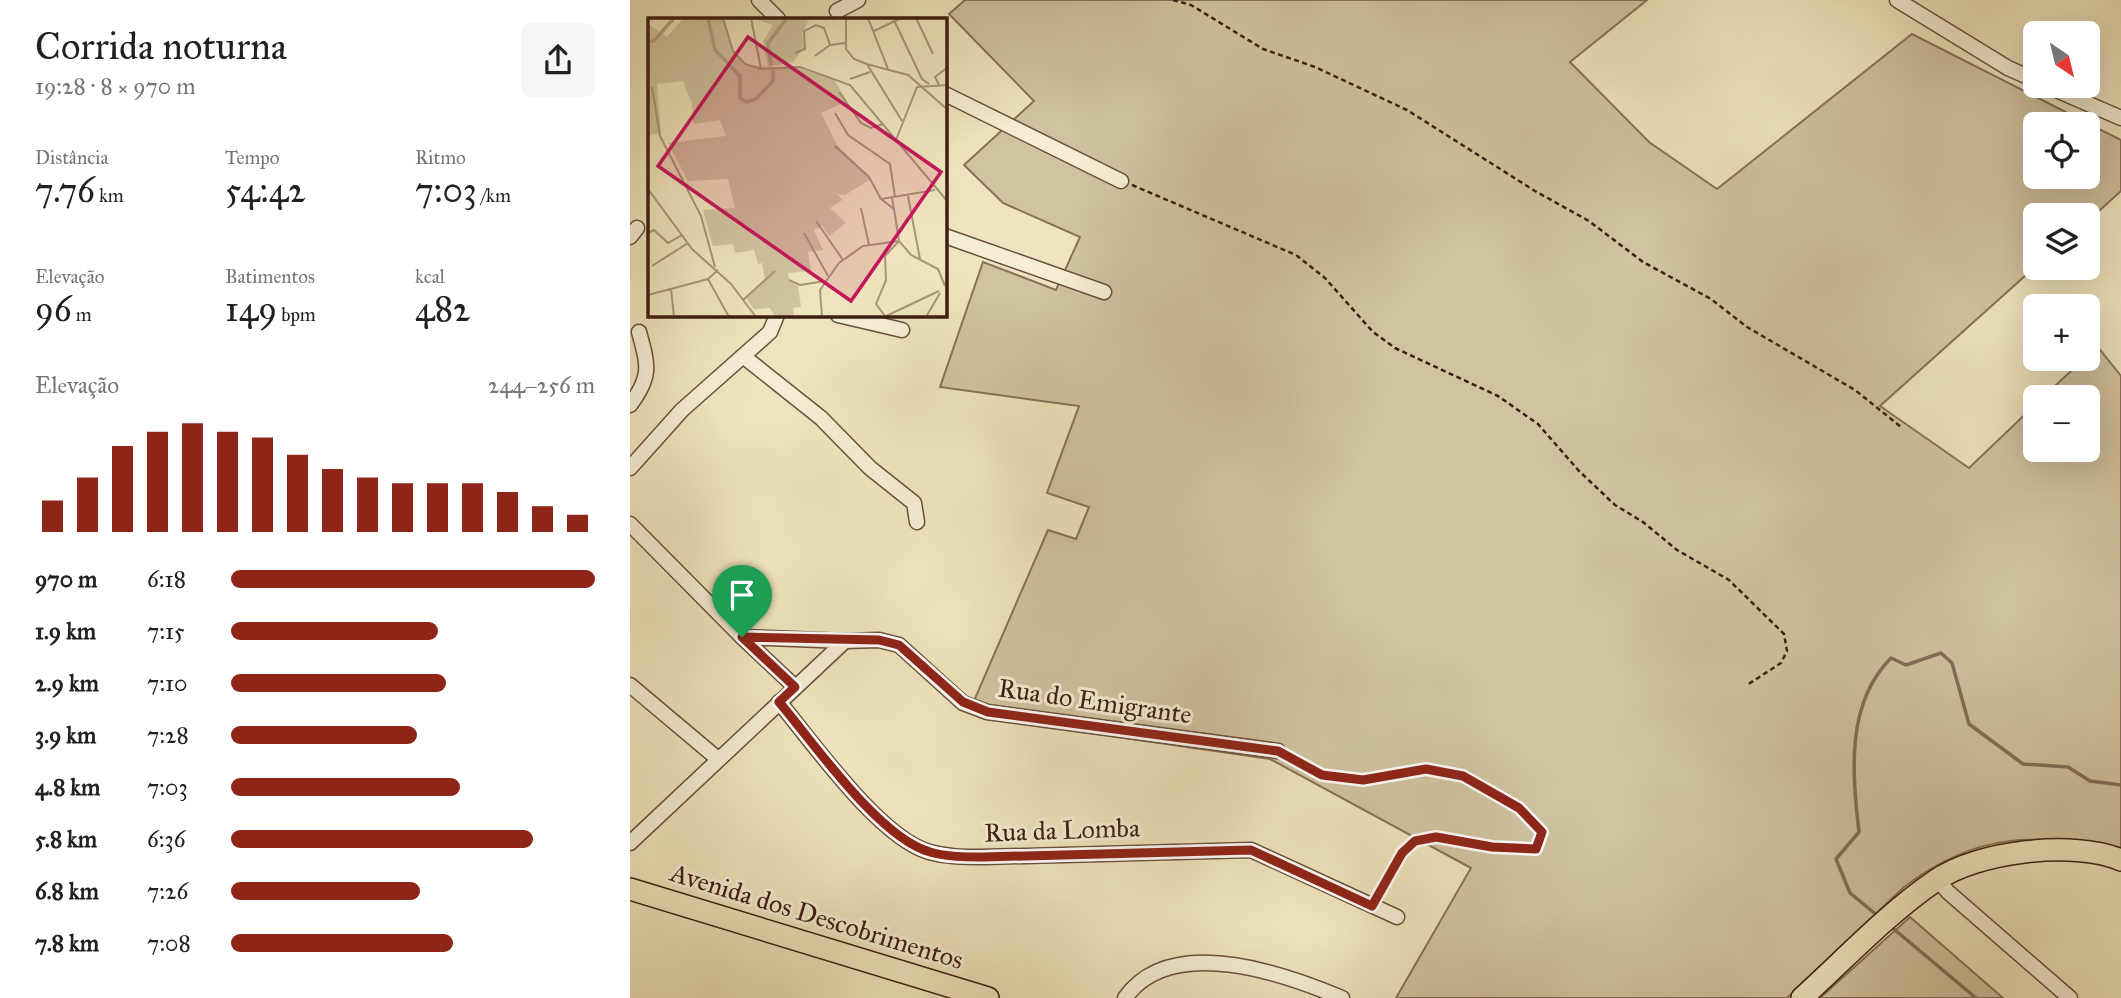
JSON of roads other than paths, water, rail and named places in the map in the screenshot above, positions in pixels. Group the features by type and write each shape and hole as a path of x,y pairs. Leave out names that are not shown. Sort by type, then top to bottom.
{"main road":[{"path":"1802,998 1937,879 1992,858 2042,848 2105,853 2121,860"},
{"name":"Avenida dos Descobrimentos","path":"630,889 986,998"}],"street":[{"path":"759,0 777,18"},
{"path":"837,10 858,0"},
{"path":"1897,0 2023,75"},
{"path":"947,95 1121,181"},
{"path":"2075,98 2121,118"},
{"path":"947,237 1104,292"},
{"path":"630,468 682,410 770,332 776,317"},
{"path":"847,317 902,330"},
{"path":"630,405 642,389 649,367 639,332"},
{"path":"743,356 821,418 870,468 914,503 918,522"},
{"path":"630,524 795,687"},
{"name":"Rua do Emigrante","path":"742,637 879,640 899,645 963,702 988,712 1278,751"},
{"path":"630,843 845,641"},
{"path":"630,685 718,759"},
{"name":"Rua da Lomba","path":"779,702 876,817 897,835 927,852 954,857 983,857 1251,850 1397,918"},
{"path":"1937,879 2070,998"},
{"path":"1125,998 1131,989 1154,973 1182,966 1224,964 1250,966 1342,998"}],"waterway":[{"path":"1878,916 1850,893 1836,859 1859,832 1854,762 1859,717 1876,676 1891,658 1906,665 1941,653 1952,663 1969,724 2023,764 2068,767 2090,781 2121,785"},
{"path":"1889,925 1976,998"}]}
